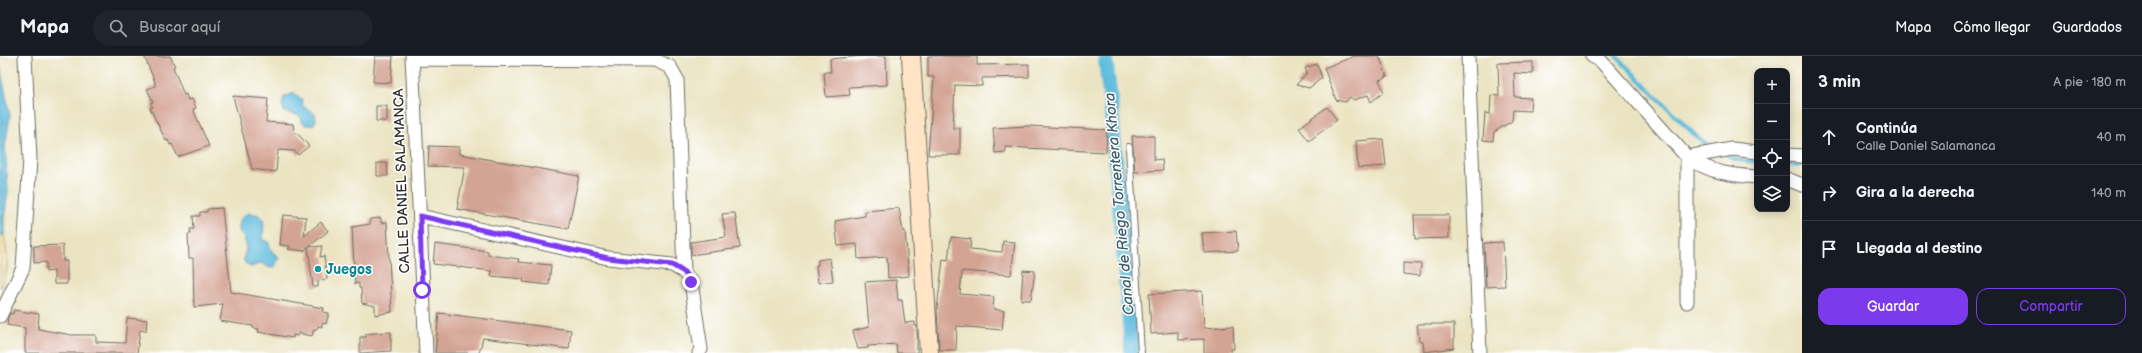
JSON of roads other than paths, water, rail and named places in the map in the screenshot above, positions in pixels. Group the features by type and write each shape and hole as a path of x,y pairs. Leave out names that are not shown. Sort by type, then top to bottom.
{"main road":[{"path":"910,56 930,353"}],"street":[{"path":"0,316 23,268 30,159 25,56"},
{"path":"1468,56 1480,353"},
{"path":"1592,56 1601,61 1687,157 1702,167 1725,174 1754,177"},
{"path":"412,58 654,60 670,67 677,79 684,272"},
{"name":"CALLE DANIEL SALAMANCA","path":"412,58 426,353"},
{"path":"1687,157 1732,149 1754,152"},
{"path":"1790,155 1802,156"},
{"path":"1687,157 1687,302"},
{"path":"1790,180 1802,185"},
{"path":"420,216 608,258 672,265 684,272 691,282 703,352"}],"lane":[{"path":"1128,147 1141,353"}],"water":[{"path":"0,66 10,116 5,147 8,191 4,219 4,235 0,235"},
{"path":"294,93 302,99 303,106 315,114 316,121 313,125 305,125 302,122 301,117 284,111 282,104 284,97"},
{"path":"250,213 256,214 263,219 263,241 268,241 272,252 277,255 279,259 274,267 270,268 261,263 251,267 244,261 246,244 240,233 239,223 244,216"}],"waterway":[{"name":"Canal de Riego Torrentera Khora","path":"1105,56 1111,105 1132,353"},
{"path":"1616,56 1702,142 1714,148"},
{"path":"1725,154 1736,160 1754,162"},
{"path":"1790,164 1802,165"}],"place":[{"name":"Juegos","path":"318,269"}]}
